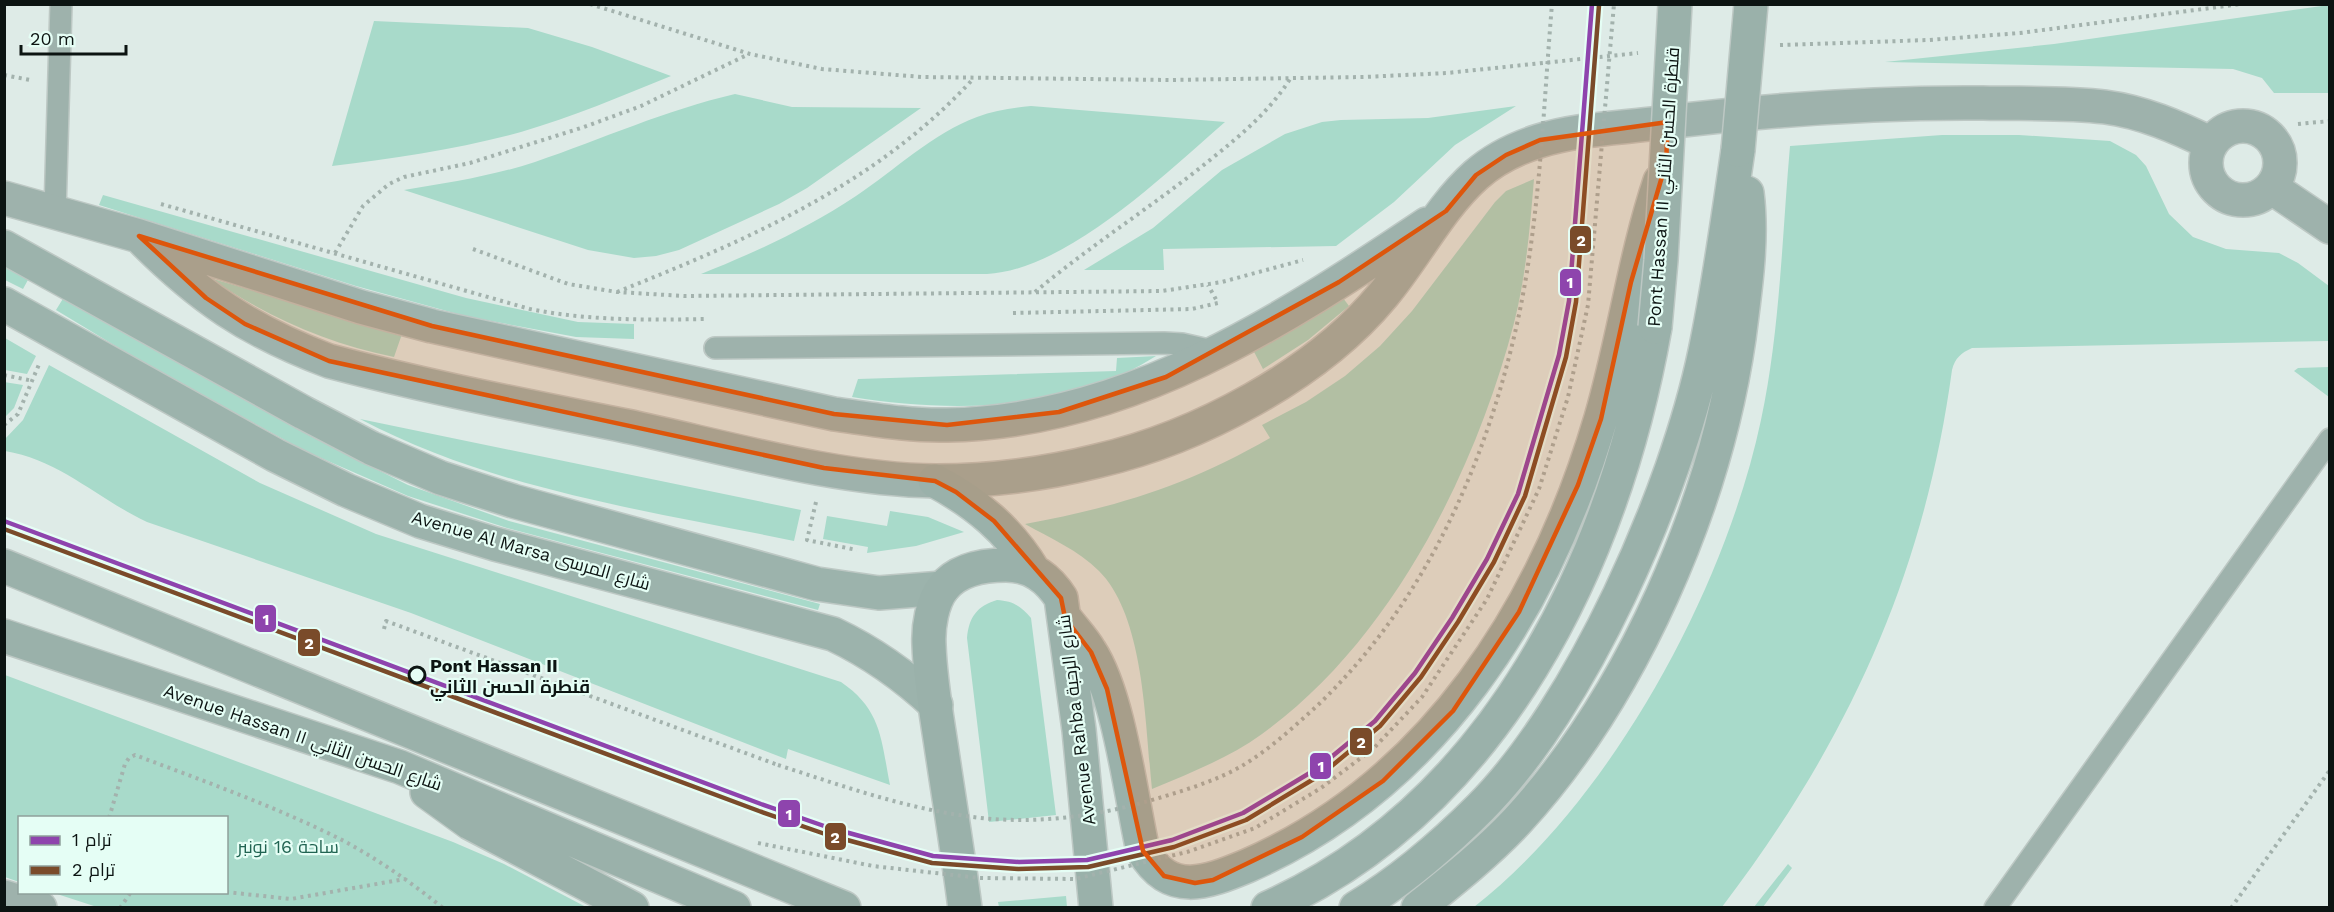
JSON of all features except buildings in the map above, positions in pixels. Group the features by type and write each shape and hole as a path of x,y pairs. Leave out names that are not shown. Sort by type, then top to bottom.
{"highway":[{"name":"Pont Hassan II قنطرة الحسن الثاني","path":"1268,908 1342,868 1388,834 1430,796 1468,754 1504,708 1566,607 1612,499 1644,385 1655,327 1675,4"},
{"path":"1356,908 1405,875 1481,807 1545,724 1599,633 1632,566 1661,497 1686,426 1705,354 1738,150 1751,4"},
{"path":"1418,908 1464,871 1517,821 1563,765 1603,705 1638,643 1668,579 1695,513 1718,445 1733,375 1744,303 1748,232 1748,197 1738,150"},
{"path":"1065,618 1091,651 1107,689 1143,851 1151,865 1164,876 1179,882 1213,880 1293,842 1383,781 1453,711 1483,672 1520,612 1551,549 1578,485 1601,418 1619,351 1631,282 1666,163"},
{"name":"Avenue Rahba شارع الرحبة","path":"934,481 963,496 994,521 1022,552 1033,570 1050,581 1061,598 1096,908"},
{"path":"965,908 936,705 929,645 930,625 943,588 957,576 974,568 1015,565 1033,570"},
{"name":"Avenue Hassan II شارع الحسن الثاني","path":"4,566 638,824 752,856"},
{"name":"Avenue Hassan II شارع الحسن الثاني","path":"4,636 400,766 732,907"},
{"path":"400,766 445,807 470,823 632,908"},
{"path":"752,856 844,908"}],"main road":[{"path":"4,247 304,413 371,448 441,478 513,501 817,584 879,592 943,588"},
{"name":"Avenue Al Marsa شارع المرسى","path":"4,304 265,449 346,490 420,521 495,544 833,634 871,652 905,676 936,705"}],"street":[{"path":"139,236 171,269 235,318 286,345 329,361 824,468 934,481 991,479 1071,467 1158,442 1211,420 1304,365 1355,326 1384,294 1476,175 1506,154 1540,140 1702,118 1827,107 1953,103 2079,104 2147,117 2210,143"},
{"path":"2241,125 2265,132 2274,141 2280,165 2271,187 2252,199 2241,200 2221,193 2207,176 2205,165 2210,143 2229,128 2241,125"},
{"path":"2271,187 2330,227"},
{"path":"4,198 139,236 361,307 432,326 834,414 890,422 947,425 1003,421 1059,412 1113,397 1166,377 1216,352 1339,282 1446,211"},
{"path":"4,897 40,908"}],"lane":[{"path":"55,212 61,4"},
{"path":"715,348 1164,343 1182,344 1216,352"},
{"path":"1995,908 2330,439"}],"path":[{"path":"590,4 750,54 822,69 974,79 1290,79 1447,73 1645,52"},
{"path":"384,629 386,621 778,765 896,803 969,817 1041,819 1107,813 1177,792 1243,765 1293,728 1349,675 1388,626 1421,577 1462,497 1496,404 1517,323 1531,241 1552,4"},
{"path":"752,856 980,878 1075,879 1187,852 1255,828 1321,788 1374,748 1422,697 1487,599 1539,489 1568,397 1588,305 1614,4"},
{"path":"1773,45 2020,33 2241,4"},
{"path":"335,253 363,206 388,184 404,177 508,152 584,127 668,93 750,54"},
{"path":"616,292 754,236 826,196 894,152 938,116 974,79"},
{"path":"1035,293 1156,202 1254,124 1280,95 1290,79"},
{"path":"2298,124 2330,121"},
{"path":"156,202 560,315 619,320 720,319"},
{"path":"473,249 568,284 616,292 684,296 1117,293 1208,285 1303,260"},
{"path":"1003,313 1192,309 1218,303 1208,285"},
{"path":"4,425 18,414 43,356"},
{"path":"4,375 33,381"},
{"path":"817,498 807,540 857,550"},
{"path":"110,816 120,789 125,764 135,755 314,827 406,879 443,908"},
{"path":"2231,908 2330,770"},
{"path":"228,892 291,899 406,879"},
{"path":"120,908 130,894"},
{"path":"392,908 414,908"}],"highlighted area":[{"path":"1668,122 1666,163 1631,282 1601,419 1578,485 1519,612 1453,711 1383,781 1302,837 1213,880 1195,883 1164,876 1143,851 1107,689 1091,652 1065,618 1061,598 994,521 956,492 935,481 824,468 329,361 245,324 206,298 139,236 432,326 834,414 947,425 1059,412 1166,377 1339,282 1446,211 1476,175 1506,155 1540,140"}],"green space":[{"path":"2329,5 2329,93 2274,93 2262,78 2233,69 1885,62 2054,44"},
{"path":"374,21 528,28 592,47 671,76 578,113 521,132 451,148 332,166"},
{"path":"735,94 792,107 921,108 807,188 779,204 679,250 656,256 634,258 588,250 404,190 470,179 519,167 659,116"},
{"path":"1031,106 1225,122 1114,216 1050,256 1018,268 987,274 701,274 761,248 818,219 856,196 945,132 990,113"},
{"path":"1516,106 1455,145 1394,202 1336,246 1163,249 1164,270 1084,270 1153,228 1222,170 1285,134 1322,122 1428,118"},
{"path":"1942,135 2019,135 2110,141 2136,155 2146,166 2169,214 2193,237 2226,249 2279,253 2298,263 2329,286 2329,341 1972,348 1965,352 1959,356 1953,366 1939,445 1922,518 1900,587 1873,654 1842,719 1807,783 1767,845 1722,907 1474,907 1524,862 1572,810 1616,751 1655,687 1690,621 1720,553 1744,485 1761,420 1767,386 1780,284 1790,146"},
{"path":"1534,179 1522,287 1497,380 1476,438 1451,495 1388,603 1350,652 1308,696 1262,734 1209,764 1152,789 1140,673 1126,615 1114,591 1099,571 1082,557 1025,524 1091,510 1152,492 1210,469 1270,438 1262,425 1306,402 1345,376 1380,346 1412,311 1495,202 1506,191"},
{"path":"103,195 466,298 578,322 634,324 634,339 576,337 465,316 356,286 99,205"},
{"path":"4,266 29,278 23,289 5,280"},
{"path":"210,278 402,334 394,357 345,344 298,327 253,305"},
{"path":"64,297 312,437 408,485 509,521 820,604 818,610 507,528 408,496 305,451 147,365 56,310"},
{"path":"1343,298 1349,306 1308,340 1263,369 1252,348"},
{"path":"5,338 36,356 27,374 5,370"},
{"path":"1156,356 1122,374 1085,388 1048,398 1008,404 929,405 852,397 858,379 1116,371 1117,358"},
{"path":"49,365 260,483 376,534 841,682 865,704 878,727 890,785 788,749 786,759 411,613 147,522 61,471 25,456 5,451 5,439 23,420"},
{"path":"2329,367 2329,397 2294,371 2298,368"},
{"path":"4,382 23,385 14,408 5,417"},
{"path":"360,419 801,510 794,541 627,507 518,481 464,464"},
{"path":"890,511 928,517 964,532 916,546 867,553 868,547 823,539 827,516 887,526"},
{"path":"997,600 1016,605 1031,618 1056,815 989,822 967,638 975,613 990,602"},
{"name":"ساحة 16 نونبر","path":"5,675 453,842 504,864 586,907 100,908 57,894 228,894 228,816 18,816 18,882 5,877"},
{"path":"1788,864 1792,868 1763,907 1754,907"},
{"path":"1066,896 1067,907 999,907 998,902"}],"tram line":[{"name":"1","path":"4,521 761,804 827,827 933,856 1019,862 1087,860 1172,840 1243,813 1318,768 1375,721 1415,673 1452,618 1487,559 1518,494 1559,355 1569,301 1592,4"},
{"name":"2","path":"4,529 825,834 932,863 1018,869 1088,867 1174,847 1246,820 1322,774 1380,726 1421,677 1494,562 1525,496 1566,357 1576,302 1599,5"}],"place":[{"name":"Pont Hassan II قنطرة الحسن الثاني","path":"417,675"}]}
